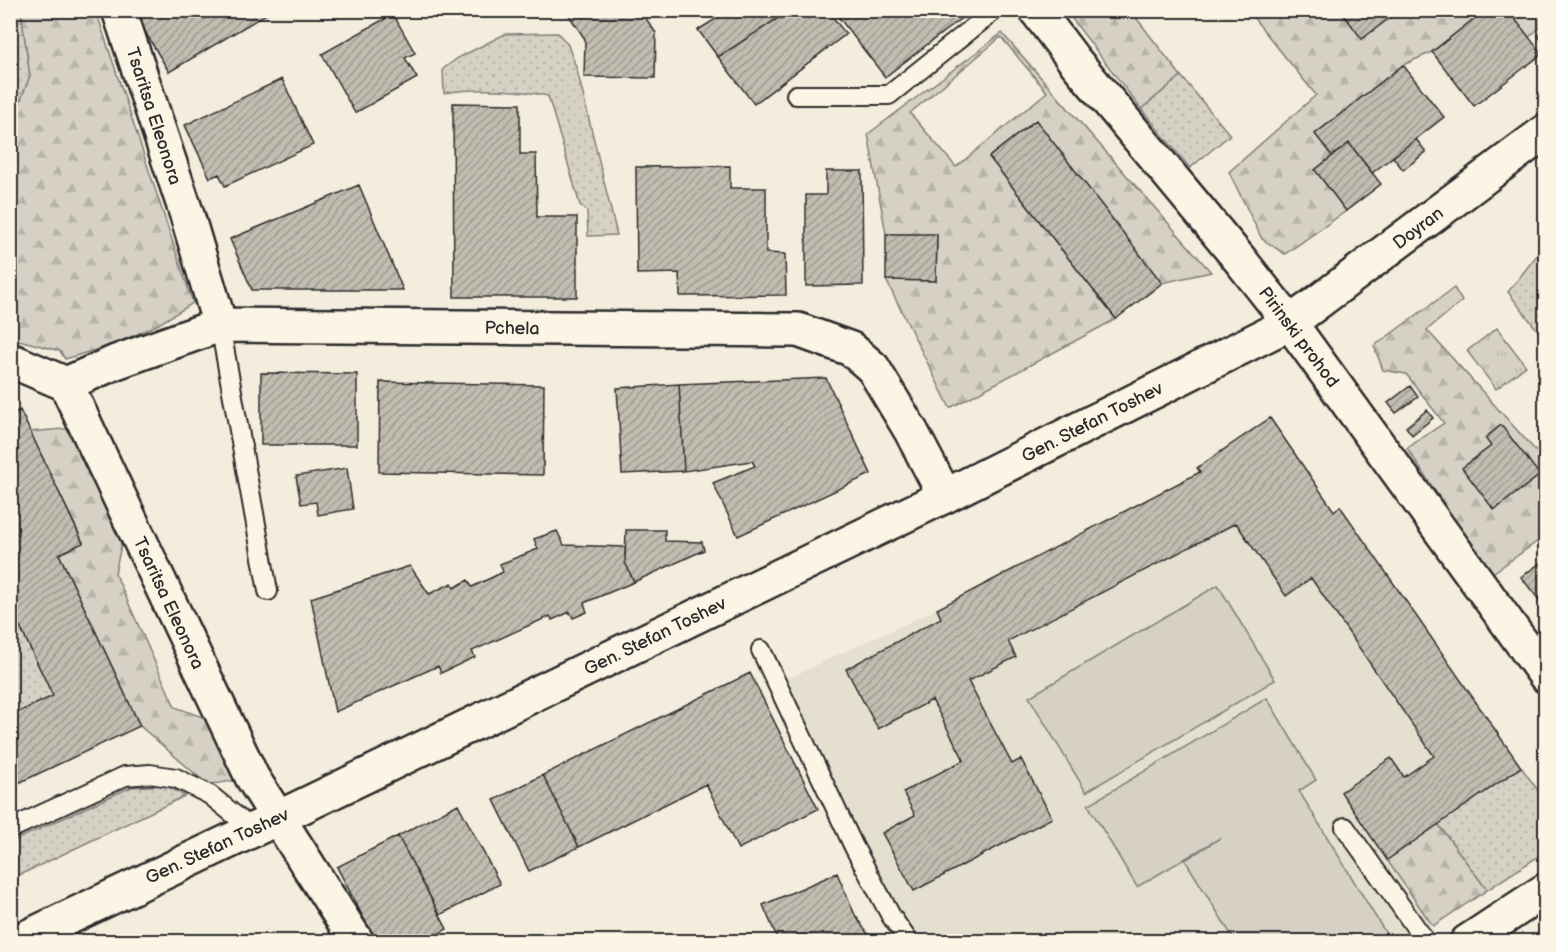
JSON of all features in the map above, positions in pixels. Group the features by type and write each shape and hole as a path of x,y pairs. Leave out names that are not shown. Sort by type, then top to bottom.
{"street":[{"name":"Tsaritsa Eleonora","path":"119,10 187,215 220,325"},
{"name":"Pirinski prohod","path":"1036,10 1074,60 1290,323 1545,676"},
{"name":"Doyran","path":"1290,323 1545,131"},
{"name":"Gen. Stefan Toshev","path":"17,942 945,496 1290,323"},
{"name":"Pchela","path":"66,384 116,362 220,325 798,330 851,349 873,368 911,431 945,496"},
{"path":"10,360 66,384"},
{"name":"Tsaritsa Eleonora","path":"66,384 252,777 265,823 357,942"},
{"path":"1467,942 1545,890"}],"lane":[{"path":"796,95 889,95 995,10"},
{"path":"220,325 268,591"},
{"path":"761,650 854,847 891,916 909,942"},
{"path":"10,829 125,777 150,774 176,778 265,823"},
{"path":"1345,827 1426,942"}],"shaded area":[{"path":"1270,418 1334,510 1340,506 1545,800 1545,852 1410,941 920,941 900,915 786,679 937,609 1200,473 1197,468"}],"green space":[{"path":"11,10 21,11 30,76 11,125"},
{"path":"21,11 96,11 193,303 157,325 115,344 65,359 60,351 11,338 11,125 30,76"},
{"path":"1066,11 1131,11 1181,76 1141,109"},
{"path":"1248,11 1485,11 1432,52 1403,65 1315,134 1332,156 1315,170 1346,211 1285,254 1262,239 1229,172 1316,95"},
{"path":"1508,11 1545,11 1545,23 1529,37"},
{"path":"558,33 568,45 577,70 617,235 588,236 587,211 580,205 548,96 496,90 444,93 443,69 458,58 505,34"},
{"path":"1002,33 1211,272 1162,283 1035,121 989,157 1116,319 950,408 886,280 936,281 937,235 886,234 868,134","holes":["1001,37 1047,92 956,167 910,113"]},
{"path":"1181,76 1230,135 1190,168 1141,109"},
{"path":"1545,245 1545,340 1508,292"},
{"path":"1454,288 1462,301 1427,330 1535,450 1545,467 1545,527 1541,539 1490,575 1407,448 1444,423 1406,374 1383,370 1374,346"},
{"path":"1497,328 1526,366 1496,389 1467,351"},
{"path":"74,428 124,532 115,573 175,707 213,721 243,779 207,784 140,726 59,554 83,542 30,432"},
{"path":"1218,585 1275,680 1086,792 1029,697"},
{"path":"10,606 53,696 10,716"},
{"path":"1267,698 1316,780 1299,791 1388,937 1380,941 1235,941 1185,860 1220,838 1137,887 1088,805"},
{"path":"1521,767 1545,800 1545,852 1487,890 1438,824"},
{"path":"165,785 185,796 11,879 11,842 131,787"},
{"path":"1438,824 1487,890 1433,926 1387,860"}],"building":[{"path":"132,10 273,10 169,72"},
{"path":"574,10 640,10 656,33 655,78 584,77 585,39 568,14"},
{"path":"730,10 791,10 718,57 698,30"},
{"path":"791,10 827,10 846,34 754,104 718,57"},
{"path":"833,10 960,10 964,16 885,77"},
{"path":"1340,10 1400,10 1362,39"},
{"path":"1485,10 1508,10 1542,54 1474,106 1432,52"},
{"path":"393,14 415,53 405,58 417,78 355,113 322,54"},
{"path":"1546,30 1546,46 1538,36"},
{"path":"1403,65 1444,117 1372,173 1349,143 1332,156 1315,134"},
{"path":"282,79 313,145 225,186 219,174 210,178 185,125"},
{"path":"453,103 520,104 520,154 536,154 537,217 577,217 577,297 454,297"},
{"path":"1036,120 1162,283 1116,319 989,157"},
{"path":"1416,139 1426,152 1403,170 1393,157"},
{"path":"1349,143 1381,184 1346,211 1315,170"},
{"path":"730,166 730,188 766,188 766,253 785,254 786,295 680,296 679,273 637,274 636,167"},
{"path":"826,171 862,171 863,285 806,286 806,195 826,195"},
{"path":"359,185 403,290 252,290 230,239"},
{"path":"886,234 937,234 936,281 886,280"},
{"path":"261,373 357,374 357,445 261,445"},
{"path":"826,378 871,474 738,536 713,483 755,466 752,461 684,471 679,384"},
{"path":"380,382 544,385 543,475 379,472"},
{"path":"679,384 684,471 622,474 617,388"},
{"path":"1410,386 1418,397 1396,413 1388,403"},
{"path":"20,410 83,543 59,554 140,726 10,787 10,716 53,696 10,606 10,415"},
{"path":"1427,410 1433,418 1412,435 1406,427"},
{"path":"1270,418 1334,511 1340,506 1521,767 1387,860 1341,792 1391,758 1404,777 1434,756 1311,578 1286,596 1236,523 1008,641 1016,657 968,681 1012,764 1021,759 1052,818 914,891 882,833 915,815 903,792 964,760 932,700 878,729 846,669 941,618 937,609 1200,472 1197,468"},
{"path":"1501,425 1540,475 1494,510 1462,468 1491,446 1485,438"},
{"path":"347,468 353,509 318,515 316,502 301,504 296,476"},
{"path":"626,530 665,530 665,541 702,542 704,550 634,582 625,562"},
{"path":"557,531 564,545 625,547 625,562 634,582 584,603 587,612 573,618 570,612 552,620 550,616 472,651 475,657 441,673 438,666 335,712 311,598 410,566 429,594 452,583 454,588 468,580 472,587 503,572 500,564 538,549 534,539"},
{"path":"1546,559 1546,609 1521,577"},
{"path":"750,673 818,809 738,849 706,784 579,847 543,775"},
{"path":"543,775 579,847 529,871 494,800"},
{"path":"458,804 500,884 440,915 398,836"},
{"path":"398,836 447,929 423,942 376,942 337,867"},
{"path":"837,873 855,915 873,942 779,942 763,905"},
{"path":"1546,933 1546,942 1534,942"}]}
